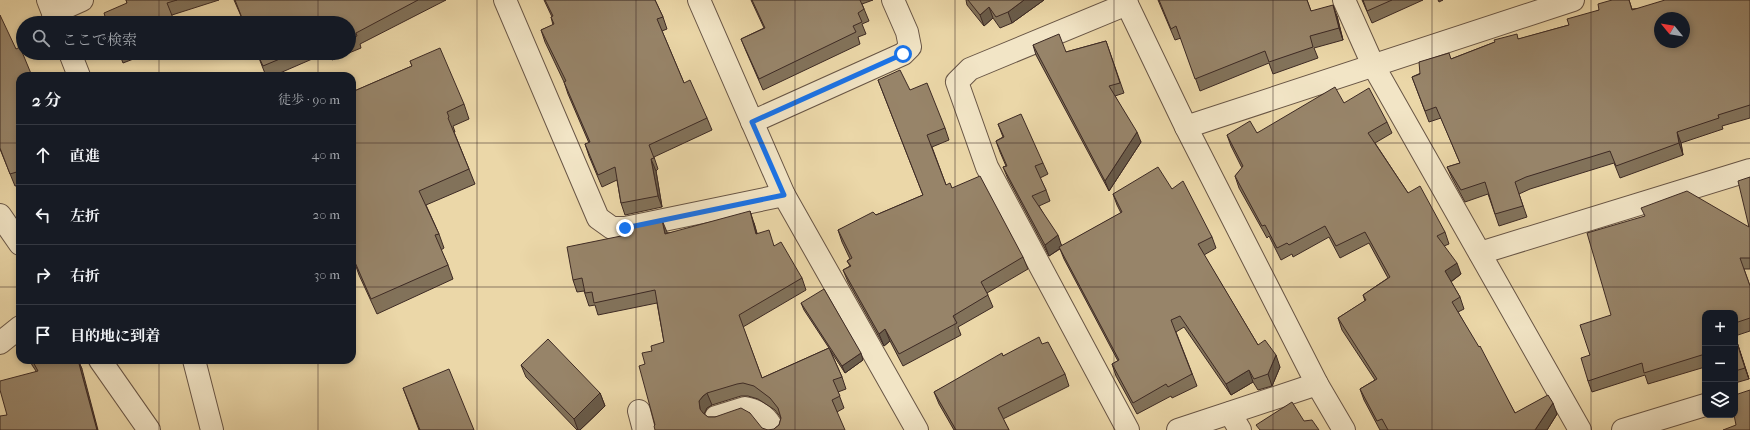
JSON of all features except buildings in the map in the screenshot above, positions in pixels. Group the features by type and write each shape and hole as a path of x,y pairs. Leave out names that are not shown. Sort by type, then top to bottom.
{"street":[{"path":"53,12 82,0"},
{"path":"505,0 598,218 612,228 625,228 784,195"},
{"path":"700,0 784,195 916,430"},
{"path":"752,122 903,54 910,47 907,32 893,0"},
{"path":"1344,0 1373,65 1580,430"},
{"path":"1186,128 1573,0"},
{"path":"1128,430 987,167 957,82 970,69 1126,2 1186,128 1317,384 1344,430"},
{"path":"73,60 77,72"},
{"path":"1480,253 1750,170"},
{"path":"0,215 16,238"},
{"path":"0,343 16,330"},
{"path":"103,364 149,430"},
{"path":"195,364 212,430"},
{"path":"1178,430 1235,421 1317,384"},
{"path":"1623,430 1702,406"},
{"path":"716,418 749,408 770,421 773,430"}],"route":[{"path":"625,228 784,195 752,122 903,54"}]}
